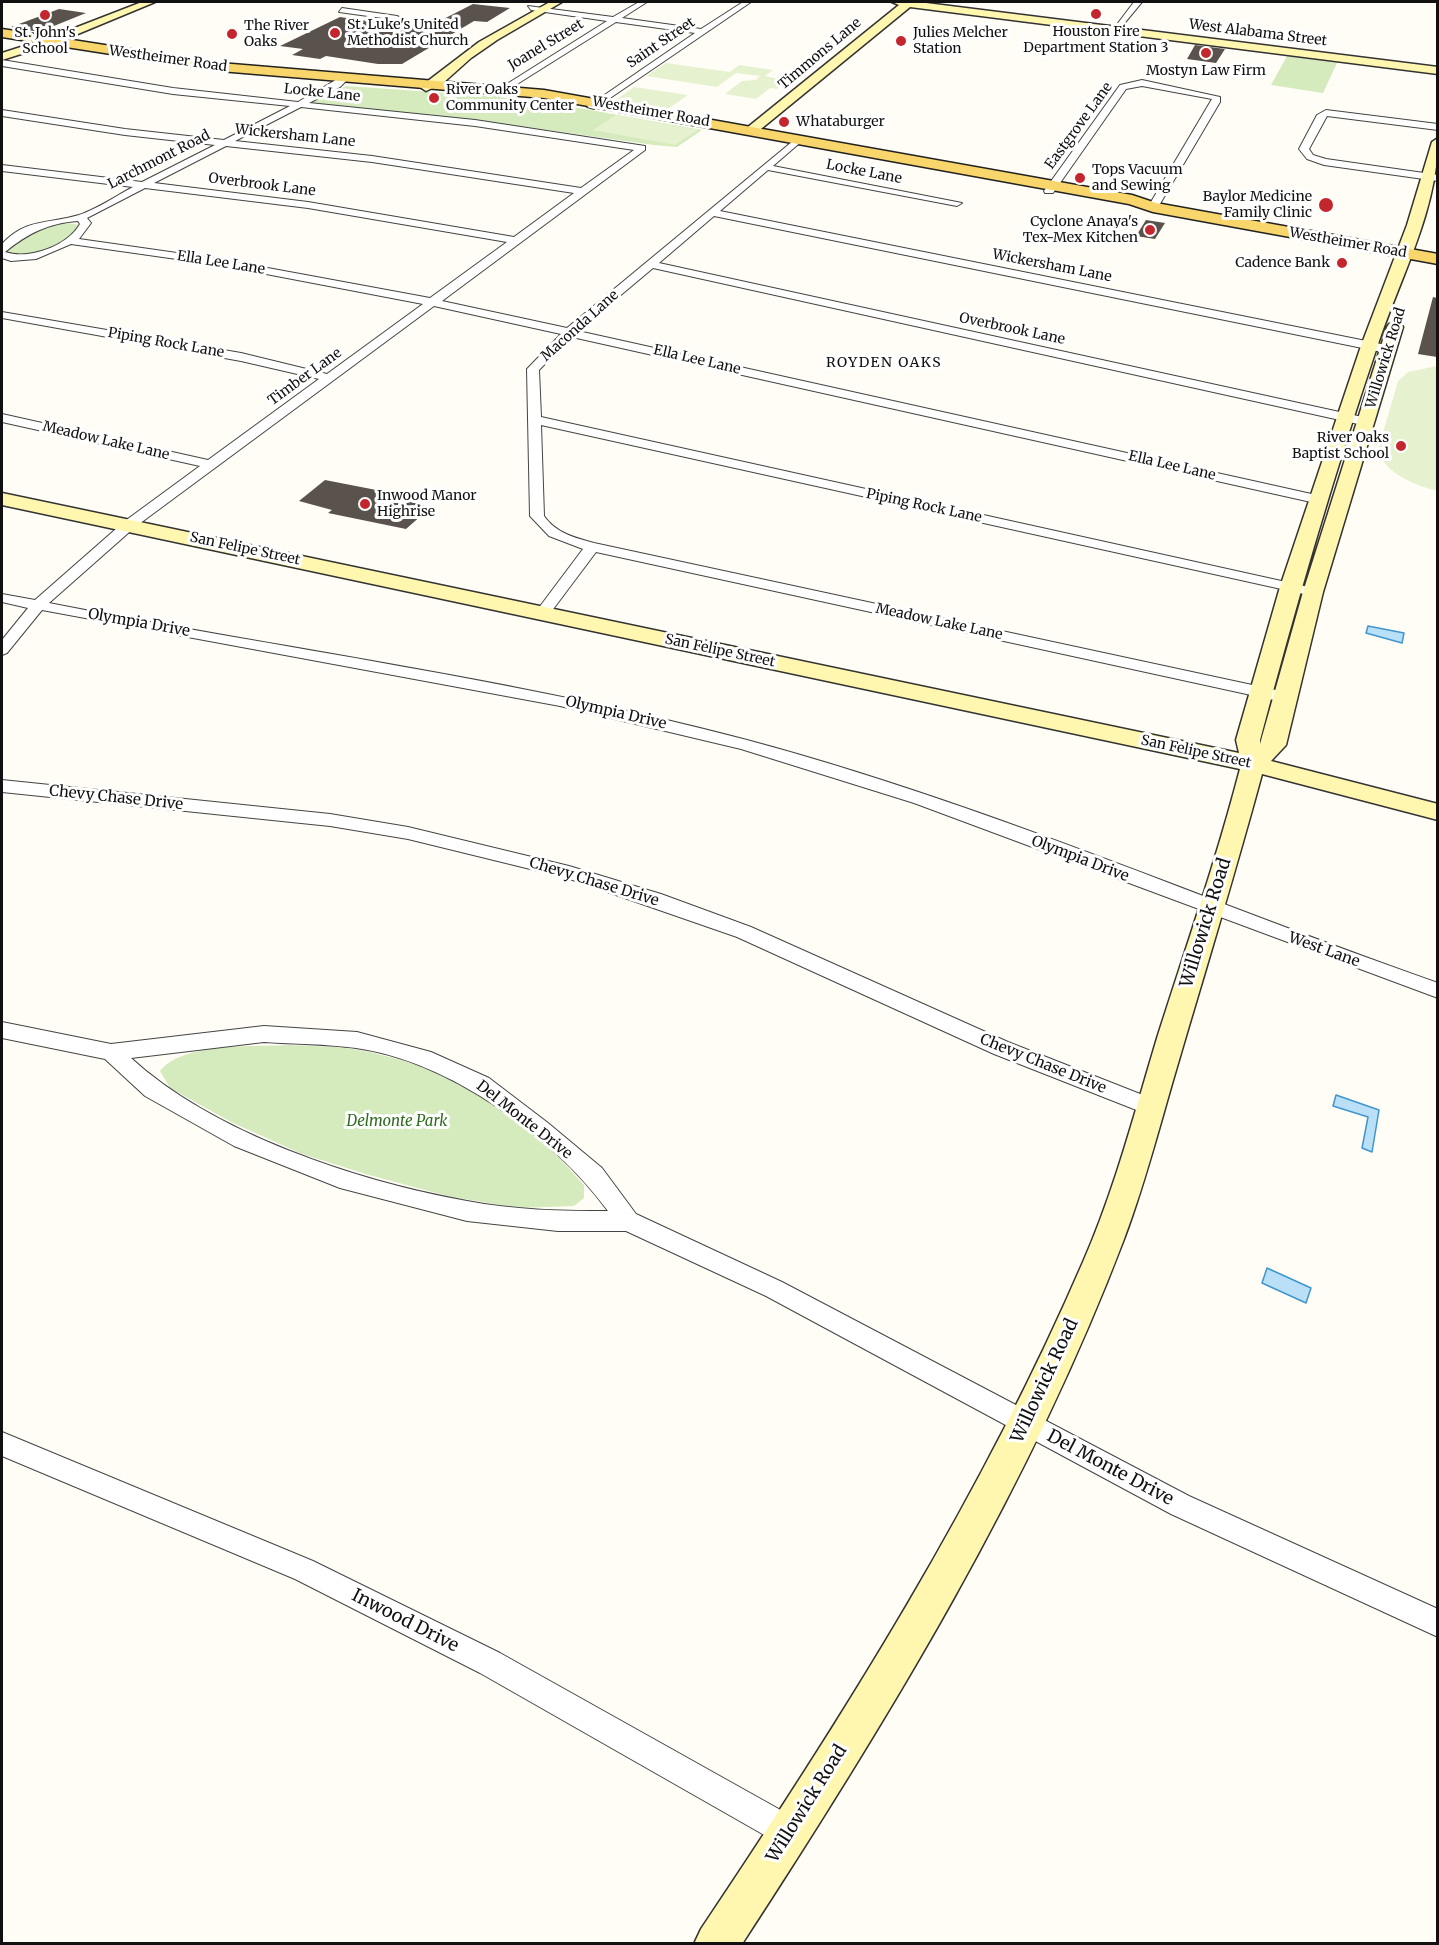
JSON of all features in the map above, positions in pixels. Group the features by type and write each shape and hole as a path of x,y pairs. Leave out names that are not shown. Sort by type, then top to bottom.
{"main road":[{"path":"2,57 130,5 150,2"},
{"path":"429,84 495,33 539,7 557,2"},
{"name":"West Alabama Street","path":"905,2 1437,70"},
{"name":"Timmons Lane","path":"752,130 905,2"},
{"name":"Westheimer Road","path":"2,33 216,69 498,91 752,130 796,142"},
{"name":"Westheimer Road","path":"2,38 43,41"},
{"name":"Westheimer Road","path":"673,119 721,131 796,142 1051,188 1132,206 1153,207 1416,250 1437,259"},
{"path":"721,131 752,130"},
{"path":"1416,250 1432,178 1437,142"},
{"name":"Willowick Road","path":"717,1944 791,1833 904,1648 1027,1424 1101,1257 1151,1107 1253,764 1248,740 1290,587 1369,346 1416,250"},
{"name":"Willowick Road","path":"1253,764 1274,745 1313,592 1367,422 1416,250"},
{"name":"San Felipe Street","path":"2,498 1253,764 1437,812"},
{"name":"Ella Lee Lane","path":"1320,500 1343,501"}],"street":[{"name":"Joanel Street","path":"498,91 643,2"},
{"name":"Saint Street","path":"594,105 747,2"},
{"path":"1115,29 1138,2"},
{"path":"539,7 702,32"},
{"path":"342,10 397,18"},
{"name":"Locke Lane","path":"2,63 162,89 475,123 641,147"},
{"name":"Larchmont Road","path":"19,235 49,223 80,218 344,80"},
{"name":"Eastgrove Lane","path":"1051,188 1123,87 1142,83 1208,93 1216,97 1216,102 1153,207"},
{"name":"Wickersham Lane","path":"2,113 114,131 372,159 585,192"},
{"path":"1432,178 1314,159 1307,155 1304,149 1321,115 1329,113 1437,127"},
{"name":"Maconda Lane","path":"592,547 563,539 544,529 537,516 533,369 571,331 796,142"},
{"name":"Timber Lane","path":"2,650 38,605 130,525 585,192 641,147"},
{"name":"Locke Lane","path":"765,167 957,204"},
{"name":"Overbrook Lane","path":"2,168 308,205 518,241"},
{"name":"Wickersham Lane","path":"711,212 1387,350"},
{"path":"3,256 33,256 70,241 85,228 86,223 80,218"},
{"path":"2,233 19,235"},
{"path":"3,256 19,235"},
{"name":"Ella Lee Lane","path":"70,241 219,262 433,302 1320,500"},
{"name":"Overbrook Lane","path":"650,264 1367,422"},
{"name":"Piping Rock Lane","path":"2,315 242,357 330,378"},
{"name":"Meadow Lake Lane","path":"2,418 211,465"},
{"name":"Piping Rock Lane","path":"535,420 1313,592"},
{"path":"543,613 592,547"},
{"name":"Meadow Lake Lane","path":"592,547 1286,698"},
{"name":"Olympia Drive","path":"2,598 532,694 747,745 1004,830 1210,909"},
{"name":"Chevy Chase Drive","path":"2,786 330,820 408,833 568,872 654,899 744,932 1001,1048 1151,1107"},
{"name":"West Lane","path":"1210,909 1437,991"},
{"name":"Del Monte Drive","path":"2,1030 111,1052 264,1034 357,1040 424,1058 482,1084 540,1129 594,1175 628,1221"},
{"name":"Del Monte Drive","path":"111,1052 152,1090 232,1135 340,1179 467,1210 558,1221 628,1221 774,1288 1180,1505 1437,1623"},
{"name":"Inwood Drive","path":"2,1444 304,1570 490,1664 791,1833"}],"green space":[{"path":"1287,56 1337,63 1323,93 1271,85"},
{"path":"666,63 730,72 739,65 773,70 765,76 784,80 780,83 784,84 777,89 770,88 756,99 725,94 742,81 756,80 760,76 736,73 717,87 646,76"},
{"path":"346,86 491,96 562,105 702,130 677,147 511,125 311,103"},
{"path":"634,87 688,95 668,109 614,101"},
{"path":"616,115 698,130 675,145 593,130"},
{"path":"63,222 79,225 67,240 36,252 6,254 8,247 35,230"},
{"path":"1438,366 1437,491 1411,482 1394,472 1387,466 1378,450 1398,381 1408,372"},
{"name":"Delmonte Park","path":"290,1045 346,1048 378,1054 411,1063 473,1089 504,1108 546,1145 584,1185 584,1198 574,1206 517,1208 447,1196 369,1175 302,1154 231,1122 170,1088 160,1071 185,1055 202,1051 240,1046"}],"water":[{"path":"1368,626 1404,633 1402,643 1366,633"},
{"path":"1336,1095 1379,1110 1372,1152 1362,1148 1368,1117 1333,1106"},
{"path":"1267,1268 1311,1288 1306,1303 1262,1283"}],"building":[{"name":"St. Luke's United Methodist Church","path":"473,4 510,8 487,22 474,21 402,64 378,64 326,56 320,59 292,55 303,49 280,46 340,17 424,29"},
{"name":"St. John's School","path":"59,9 86,13 39,32 11,27"},
{"name":"Mostyn Law Firm","path":"1195,45 1225,49 1216,63 1187,59"},
{"name":"Cyclone Anaya's Tex-Mex Kitchen","path":"1146,220 1165,223 1155,239 1136,236"},
{"path":"1433,297 1437,298 1437,357 1418,354"},
{"name":"Inwood Manor Highrise","path":"325,480 402,495 398,499 431,507 406,529 328,513 332,510 299,501"}],"place":[{"name":"Houston Fire Department Station 3","path":"1096,14"},
{"name":"St. John's School","path":"45,15"},
{"name":"St. Luke's United Methodist Church","path":"335,33"},
{"name":"The River Oaks","path":"232,34"},
{"name":"Julies Melcher Station","path":"901,41"},
{"name":"Mostyn Law Firm","path":"1206,53"},
{"name":"River Oaks Community Center","path":"434,98"},
{"name":"Whataburger","path":"784,122"},
{"name":"Tops Vacuum and Sewing","path":"1080,178"},
{"name":"Baylor Medicine Family Clinic","path":"1326,205"},
{"name":"Cyclone Anaya's Tex-Mex Kitchen","path":"1150,230"},
{"name":"Cadence Bank","path":"1342,263"},
{"name":"River Oaks Baptist School","path":"1401,446"},
{"name":"Inwood Manor Highrise","path":"365,504"}],"district":[{"name":"ROYDEN OAKS","path":"884,363"}]}
